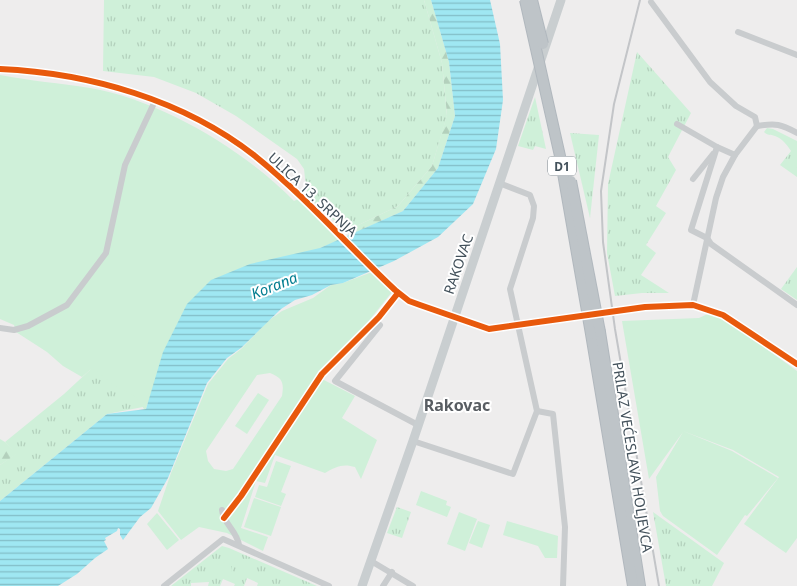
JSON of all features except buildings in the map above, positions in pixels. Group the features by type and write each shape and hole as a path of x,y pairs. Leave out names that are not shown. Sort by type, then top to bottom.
{"highway":[{"name":"D1","path":"525,0 560,156 595,333"},
{"name":"D1","path":"532,0 577,204 595,333"},
{"name":"PRILAZ VEĆESLAVA HOLJEVCA","path":"595,333 633,586"},
{"name":"PRILAZ VEĆESLAVA HOLJEVCA","path":"595,333 640,586"}],"main road":[{"name":"RAKOVAC","path":"362,586 413,441 559,1"}],"street":[{"path":"651,2 710,82 736,106 755,118 758,126"},
{"path":"738,32 797,54"},
{"name":"ULICA 13. SRPNJA","path":"0,69 84,79 155,101 183,113 233,141 254,156 305,200 392,287 410,300 489,329 645,307 693,304"},
{"path":"0,328 14,330 28,326 67,305 106,253 125,165 155,101"},
{"path":"677,124 716,149 734,155"},
{"path":"797,133 783,125 758,126 734,155 718,191 693,304 723,315 797,364"},
{"path":"693,179 716,149"},
{"path":"716,149 691,230 707,238 711,244 797,305"},
{"path":"413,441 513,474 537,411 510,289 533,218 534,206 530,195 499,183"},
{"path":"380,325 334,381 418,425"},
{"path":"537,411 553,414 565,527 563,586"},
{"path":"222,510 224,518 237,537 238,545"},
{"path":"164,586 222,539 329,586"},
{"path":"371,561 413,586"},
{"path":"383,586 392,572"}],"green space":[{"path":"104,0 424,0 442,63 447,116 432,166 398,206 346,231 307,196 304,169 297,159 236,116 196,93 154,77 103,71"},
{"path":"424,0 431,0 449,62 455,116 438,168 403,211 350,235 346,231 398,206 432,166 447,115 442,63"},
{"path":"637,52 691,113 668,157 676,170 656,206 666,213 646,245 656,253 641,275 669,293 615,296 607,253 608,184"},
{"path":"0,75 90,88 117,94 173,116 226,146 251,164 294,201 298,199 340,240 320,248 163,352 146,409 144,409 136,397 115,386 94,369 82,377 63,366 47,352 16,332 14,325 0,319"},
{"path":"535,97 546,149 535,146 533,150 518,146"},
{"path":"767,128 797,141 797,177 780,165 791,151 780,139 764,132"},
{"path":"570,133 599,135 590,218"},
{"path":"319,246 143,407 107,414 0,501 0,465 16,454 5,442 64,394 91,369"},
{"path":"797,267 797,300 781,289"},
{"path":"372,272 392,292 322,379 355,396 342,418 377,440 361,479 355,467 339,466 325,473 275,455 265,483 256,481 241,528 268,537 263,551 227,533 199,527 181,540 158,511 171,473 208,384 228,359 241,349 268,321 282,311 313,298 331,285 343,283","holes":["270,373 278,377 282,382 282,396 233,469 226,471 214,469 208,461 206,451 257,375"]},
{"path":"714,311 797,371 797,538 786,553 744,524 779,477 733,450 683,431 732,451 778,478 747,516 745,515 717,555 663,516 660,511 656,477 683,432 649,479 622,321 699,318"},
{"path":"258,393 269,400 247,434 235,426"},
{"path":"0,439 17,454 0,465"},
{"path":"276,461 291,466 281,492 286,494 281,506 255,497 259,485 267,487"},
{"path":"421,491 447,501 446,505 451,507 447,517 416,505"},
{"path":"254,498 281,507 271,536 244,527"},
{"path":"397,507 411,512 402,538 387,533"},
{"path":"459,512 477,519 465,551 447,544"},
{"path":"653,512 724,563 712,586 666,586"},
{"path":"157,513 179,540 167,550 147,524"},
{"path":"478,521 490,525 482,548 469,543"},
{"path":"507,521 558,536 557,558 545,558 538,546 503,535"},
{"path":"222,546 317,586 257,586 258,583 247,578 244,586 234,586 235,584 223,579 220,586 208,586 209,582 191,583 191,586 171,586"},
{"path":"224,562 230,564 232,570 230,576 224,578 218,576 216,570 218,564"}],"water":[{"name":"Korana","path":"431,0 490,0 500,44 503,100 496,149 473,204 438,237 394,261 343,283 331,285 312,295 295,300 281,309 241,348 227,358 207,383 168,478 151,508 140,517 123,540 118,528 117,531 105,538 106,540 104,541 108,549 77,574 58,586 0,586 0,501 107,414 146,409 163,352 187,304 211,280 250,264 320,248 403,211 438,168 455,116 449,62"}],"railway":[{"path":"640,0 614,104 601,191 603,242 615,329 659,586"}],"cycle path":[{"path":"0,69 67,76 101,84 134,93 198,119 227,136 274,172 395,290 409,301 489,329 645,307 693,305 723,315 797,364"},
{"path":"224,518 241,496 322,374 379,317 398,293"}],"district":[{"name":"Rakovac","path":"457,405"}]}
